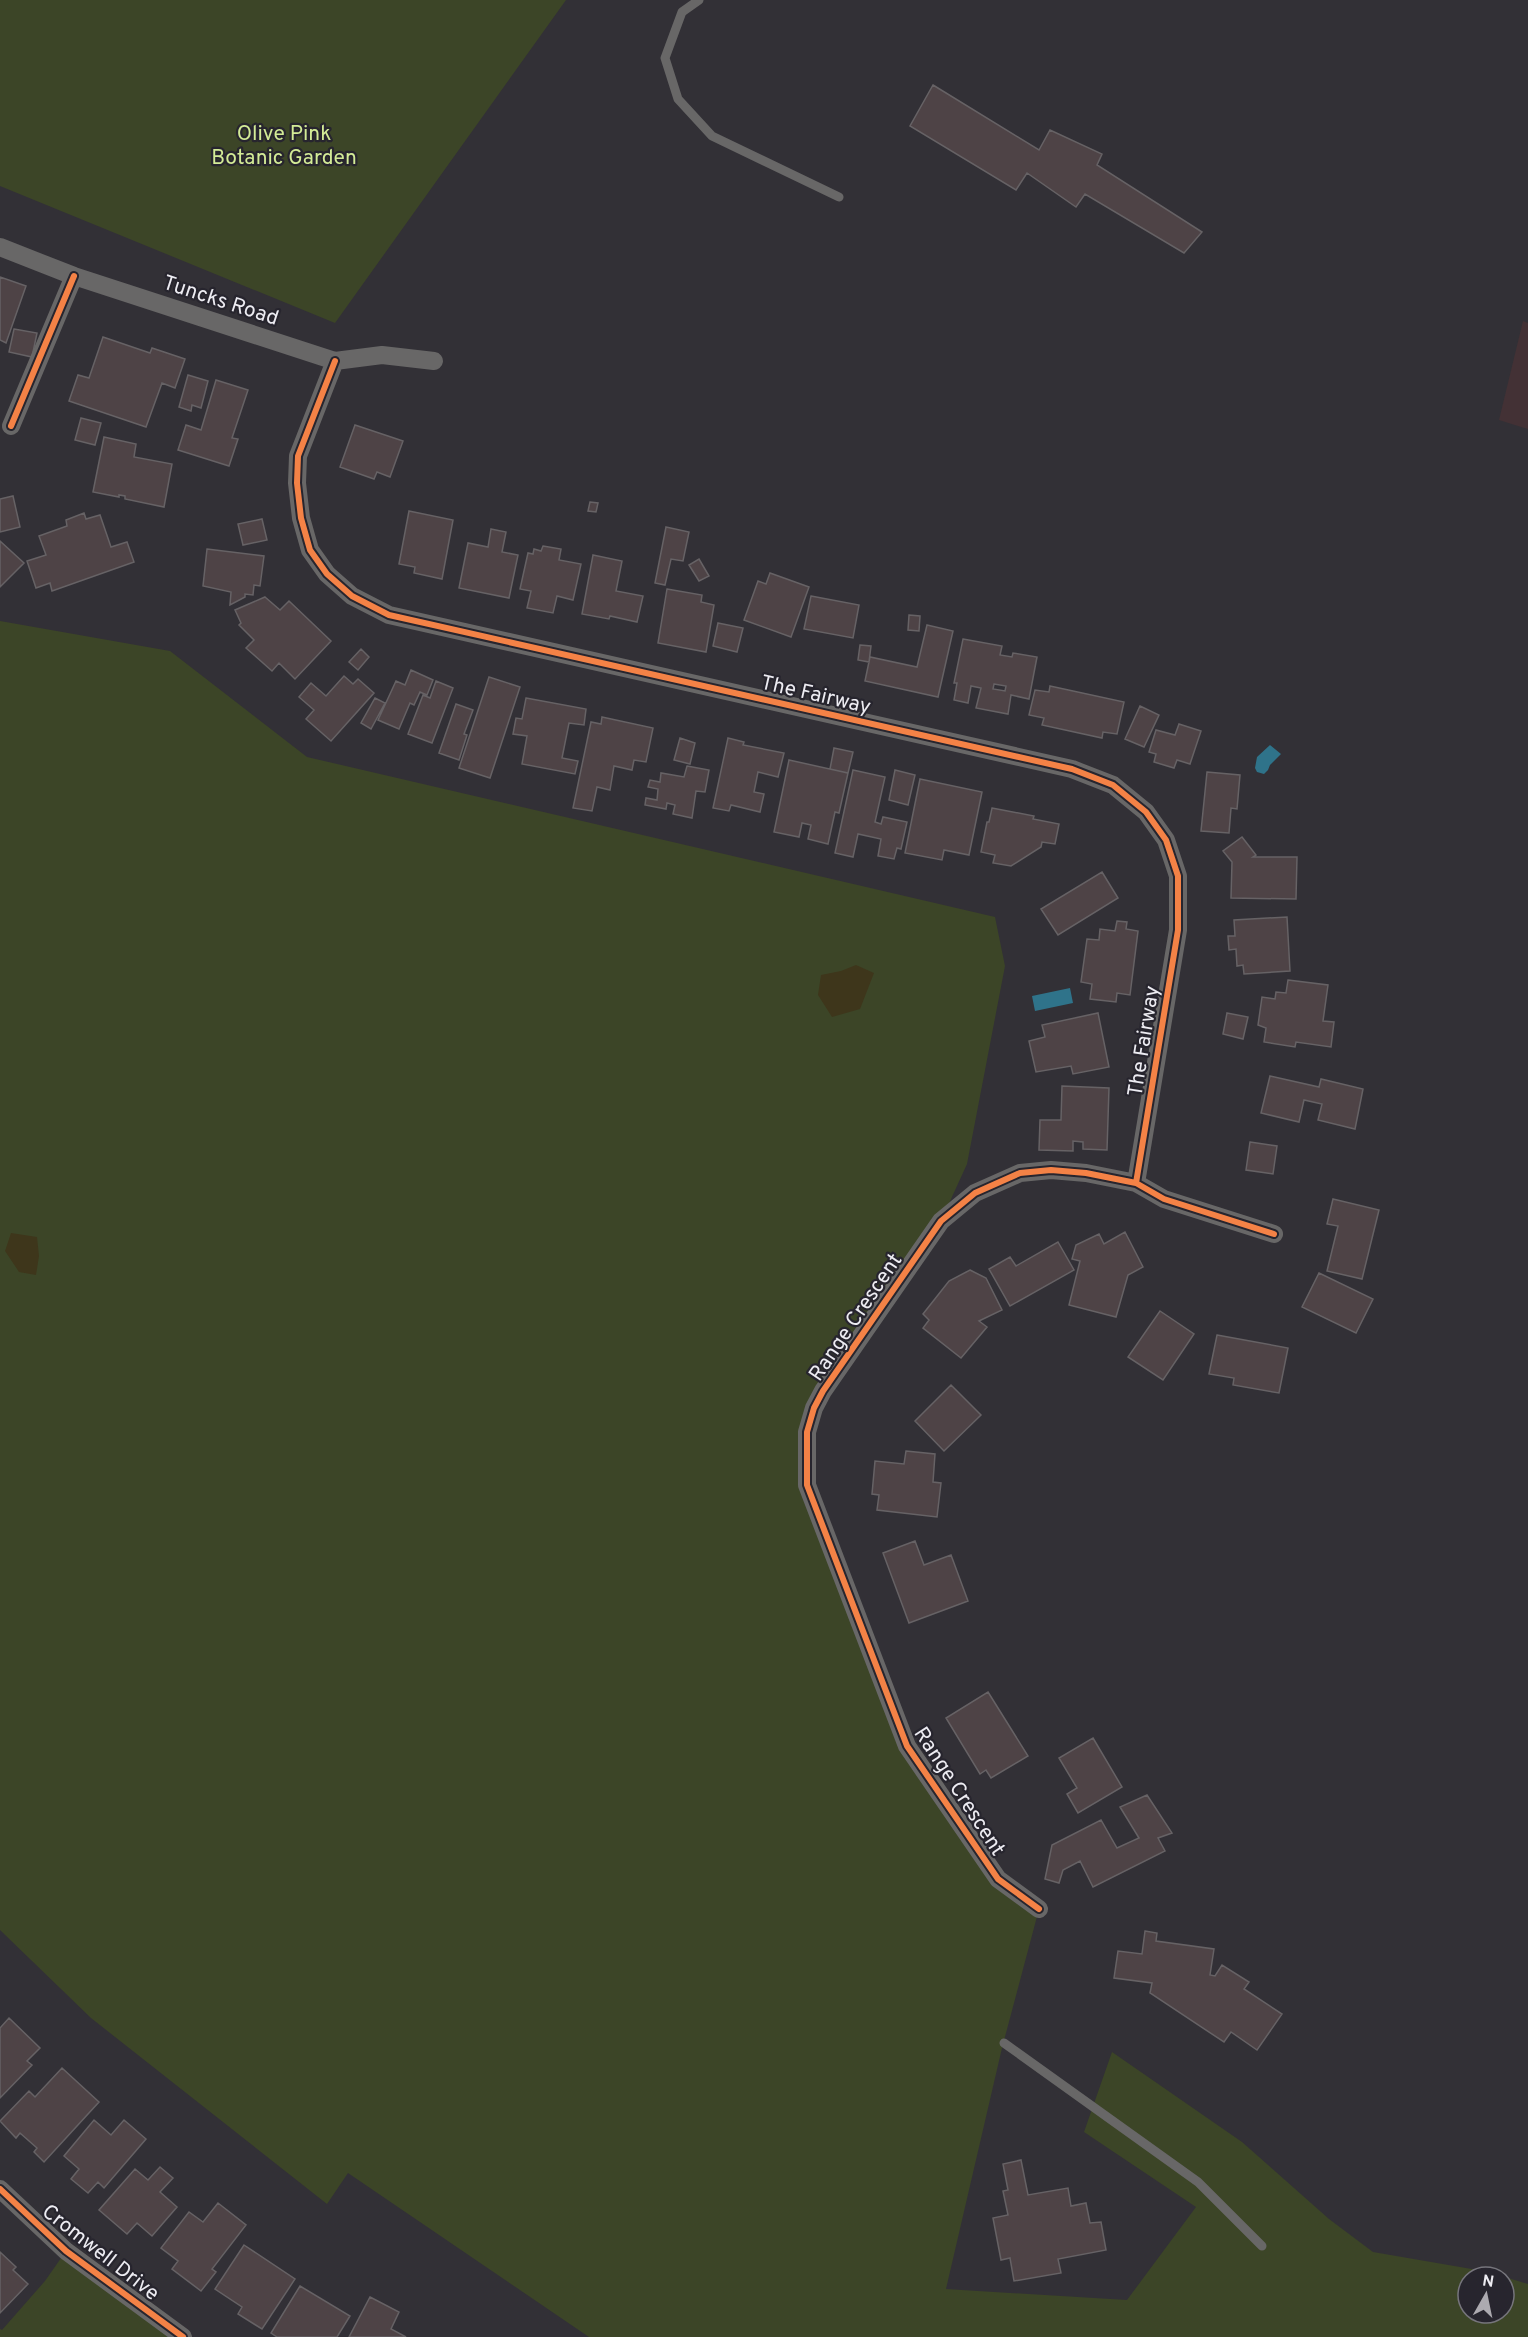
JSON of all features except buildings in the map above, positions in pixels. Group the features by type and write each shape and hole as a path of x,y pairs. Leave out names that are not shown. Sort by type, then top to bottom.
{"street":[{"name":"Tuncks Road","path":"0,247 74,276 335,361 382,355 434,361"},
{"path":"11,426 74,276"},
{"name":"The Fairway","path":"335,361 298,456 297,483 301,518 310,550 327,574 352,596 389,615 1072,769 1113,785 1146,812 1166,840 1178,876 1178,930 1136,1183"},
{"name":"Range Crescent","path":"1039,1909 998,1879 907,1746 807,1485 807,1432 814,1408 823,1391 941,1221 975,1193 1020,1173 1051,1170 1086,1173 1136,1183 1164,1199 1274,1234"},
{"name":"Cromwell Drive","path":"0,2189 66,2252 183,2337"}],"lane":[{"path":"699,0 682,12 665,58 678,99 712,136 839,197"},
{"path":"1004,2043 1198,2182 1262,2246"}],"shaded area":[{"path":"1523,321 1528,323 1528,429 1499,420"}],"green space":[{"name":"Olive Pink Botanic Garden","path":"0,0 566,0 335,323 0,186"},
{"path":"0,621 170,651 307,757 995,917 1005,966 967,1164 941,1221 823,1391 806,1468 907,1746 998,1879 1039,1909 1002,2048 946,2289 1127,2300 1196,2207 1084,2132 1112,2052 1242,2142 1329,2219 1373,2252 1456,2266 1456,2325 1516,2325 1516,2280 1528,2284 1528,2337 589,2337 348,2173 327,2204 91,2018 0,1930"},
{"path":"66,2251 183,2337 0,2337 0,2329 2,2330 45,2281"}],"sand":[{"path":"856,965 874,973 860,1009 832,1017 818,995 821,975"},
{"path":"11,1233 37,1237 39,1256 36,1275 19,1272 5,1251"}],"water":[{"path":"1270,745 1281,754 1264,774 1257,772 1255,768 1257,757"},
{"path":"1070,988 1073,1003 1035,1011 1032,996"}],"cycle path":[{"path":"11,426 74,276"},
{"path":"335,361 298,456 297,483 301,518 310,550 327,574 352,596 389,615 1072,769 1113,785 1146,812 1166,840 1178,876 1178,930 1136,1183"},
{"path":"1039,1909 998,1879 907,1746 807,1485 807,1432 814,1408 823,1391 941,1221 975,1193 1020,1173 1051,1170 1086,1173 1136,1183 1164,1199 1274,1234"},
{"path":"0,2189 66,2251 183,2337"}]}
